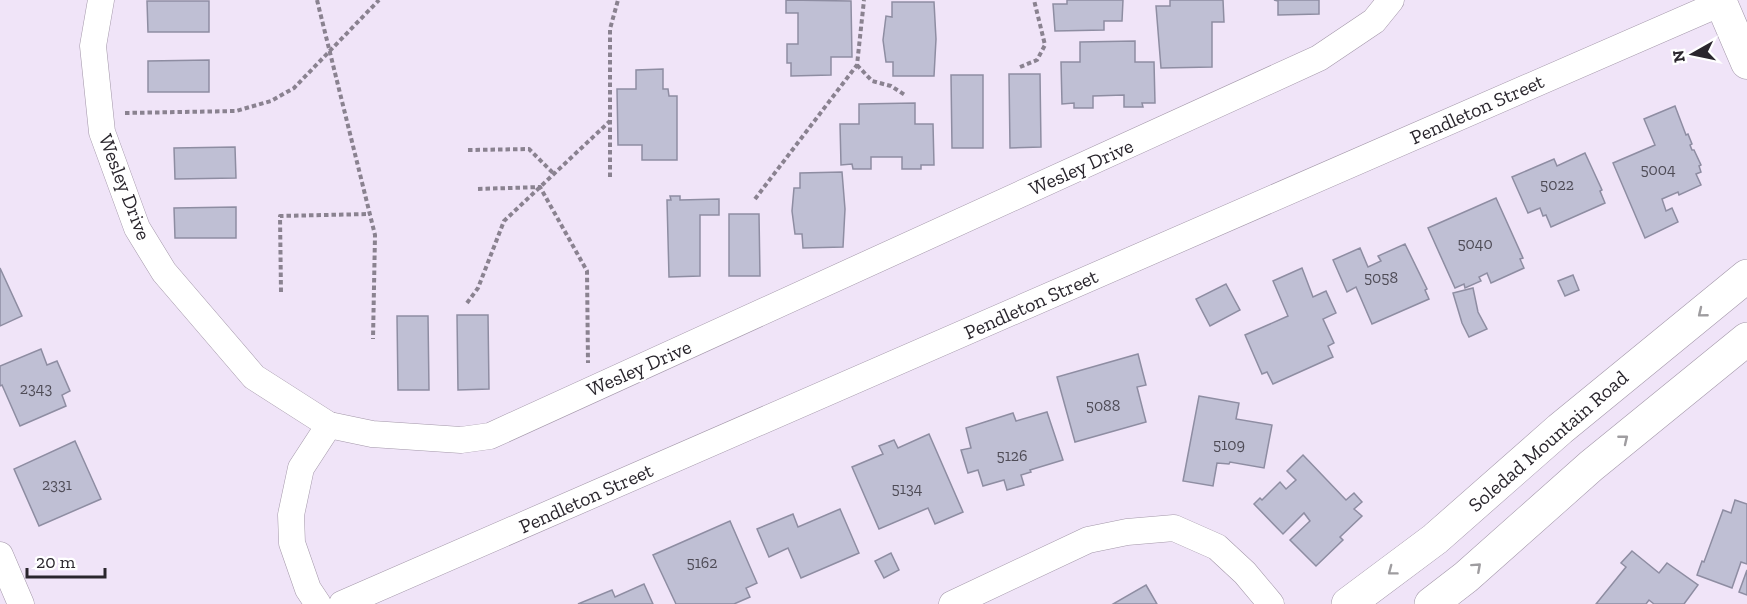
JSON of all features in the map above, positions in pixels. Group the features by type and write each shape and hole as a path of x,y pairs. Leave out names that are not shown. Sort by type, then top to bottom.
{"main road":[{"name":"Soledad Mountain Road","path":"1348,604 1436,539 1560,429 1747,276"},
{"path":"1431,604 1466,577 1591,466 1747,339"}],"street":[{"name":"Wesley Drive","path":"101,0 93,46 102,132 137,228 164,272 254,377 329,425 372,434 460,440 490,436 1319,58 1374,21 1391,0"},
{"path":"1720,2 1747,63"},
{"name":"Pendleton Street","path":"342,604 1720,2"},
{"path":"318,604 308,589 292,543 291,515 301,468 329,425"},
{"path":"952,604 1088,540 1127,532 1174,528 1217,547 1245,573 1271,604"},
{"path":"0,555 12,598"}],"path":[{"path":"317,0 375,235 373,339"},
{"path":"100,113 236,111 271,101 294,88 379,0"},
{"path":"610,177 610,29 618,0"},
{"path":"755,199 857,65 864,0"},
{"path":"1020,67 1037,60 1045,45 1034,0"},
{"path":"857,65 872,81 891,86 905,95"},
{"path":"467,303 478,288 504,221 610,121"},
{"path":"468,150 530,149 554,174"},
{"path":"540,187 587,271 588,391"},
{"path":"478,189 540,187"},
{"path":"281,292 280,216 370,214"}],"building":[{"path":"786,0 851,1 852,57 831,57 831,75 791,76 791,63 787,63 787,44 798,44 798,13 786,13"},
{"path":"1067,0 1123,0 1122,21 1104,21 1104,30 1055,31 1053,4 1067,4"},
{"path":"1170,0 1223,0 1224,22 1212,22 1212,67 1161,68 1156,6 1170,6"},
{"path":"1274,0 1319,0 1319,14 1278,15 1278,1"},
{"path":"147,1 209,1 209,32 148,32"},
{"path":"892,2 934,2 936,39 934,76 893,76 893,62 886,62 883,40 886,16 892,17"},
{"path":"1135,41 1135,62 1154,62 1155,103 1142,103 1143,107 1124,107 1124,95 1093,96 1093,108 1074,108 1074,103 1062,104 1061,62 1080,62 1080,42"},
{"path":"209,60 209,92 148,92 148,61"},
{"path":"663,69 663,89 668,89 669,96 677,96 677,160 642,160 642,145 618,145 617,89 636,89 636,70"},
{"path":"1009,74 1040,74 1041,147 1010,148"},
{"path":"951,75 983,75 983,148 952,148"},
{"path":"915,103 915,124 933,124 934,165 921,165 921,169 902,169 902,157 871,157 871,169 853,169 852,164 841,165 840,124 859,124 859,104"},
{"path":"1675,106 1686,135 1688,134 1692,144 1690,145 1692,150 1701,165 1699,166 1701,172 1696,174 1701,185 1679,195 1678,192 1662,199 1666,211 1672,208 1678,222 1645,238 1613,163 1655,145 1644,119"},
{"path":"235,147 236,178 175,179 174,148"},
{"path":"1585,153 1602,190 1600,191 1605,203 1551,227 1540,208 1528,213 1512,177 1554,159 1557,166"},
{"path":"842,172 845,209 843,247 803,248 802,234 795,234 792,211 794,188 800,188 800,173"},
{"path":"670,196 680,196 680,200 719,199 719,215 700,215 700,276 669,277 667,200 671,200"},
{"path":"1496,198 1523,258 1520,259 1524,268 1491,283 1487,273 1479,277 1481,281 1465,288 1464,284 1455,288 1428,228"},
{"path":"236,207 236,238 175,238 174,208"},
{"path":"729,214 759,214 760,276 729,276"},
{"path":"1405,244 1427,289 1425,290 1429,299 1372,324 1356,287 1347,292 1333,260 1360,248 1368,267 1381,261 1378,256"},
{"path":"0,268 22,316 0,326"},
{"path":"1302,268 1313,297 1326,291 1336,313 1323,319 1334,343 1328,346 1333,357 1273,384 1267,372 1262,374 1245,335 1288,316 1273,281"},
{"path":"1573,275 1579,290 1565,296 1558,281"},
{"path":"1226,284 1240,310 1210,326 1196,299"},
{"path":"1473,288 1478,312 1487,329 1469,337 1453,293"},
{"path":"457,315 488,315 489,389 458,390"},
{"path":"397,316 428,316 429,390 398,390"},
{"path":"41,349 47,365 57,361 70,391 62,395 66,406 20,426 2,385 0,386 0,366"},
{"path":"1138,354 1146,385 1137,387 1146,422 1075,442 1057,377"},
{"path":"1199,396 1239,403 1236,419 1272,425 1264,468 1230,462 1229,464 1217,463 1213,486 1183,481"},
{"path":"1047,412 1063,460 1030,470 1031,472 1021,475 1024,485 1007,490 1004,480 983,486 978,470 968,473 961,450 971,448 966,428 1013,413 1016,421"},
{"path":"929,434 963,512 935,524 928,508 879,529 852,467 883,454 879,446 894,440 898,448"},
{"path":"75,441 101,499 39,526 14,469"},
{"path":"1303,455 1346,500 1354,493 1362,502 1354,509 1362,516 1340,537 1343,540 1316,566 1290,540 1310,521 1304,513 1283,534 1254,504 1260,498 1262,500 1280,482 1286,489 1296,480 1287,471"},
{"path":"1735,500 1747,504 1747,564 1741,562 1732,588 1697,575 1723,510 1731,513"},
{"path":"840,509 859,553 801,578 788,548 769,557 757,529 793,514 798,527"},
{"path":"730,521 757,583 746,588 750,597 734,604 676,604 653,555"},
{"path":"1632,551 1659,573 1667,563 1698,585 1684,604 1654,604 1649,600 1646,604 1596,604 1626,567 1621,563"},
{"path":"891,553 899,570 884,578 875,561"},
{"path":"1747,570 1747,595 1739,592"},
{"path":"644,584 653,604 578,604 612,590 615,597"},
{"path":"1146,585 1157,604 1113,604"}]}
